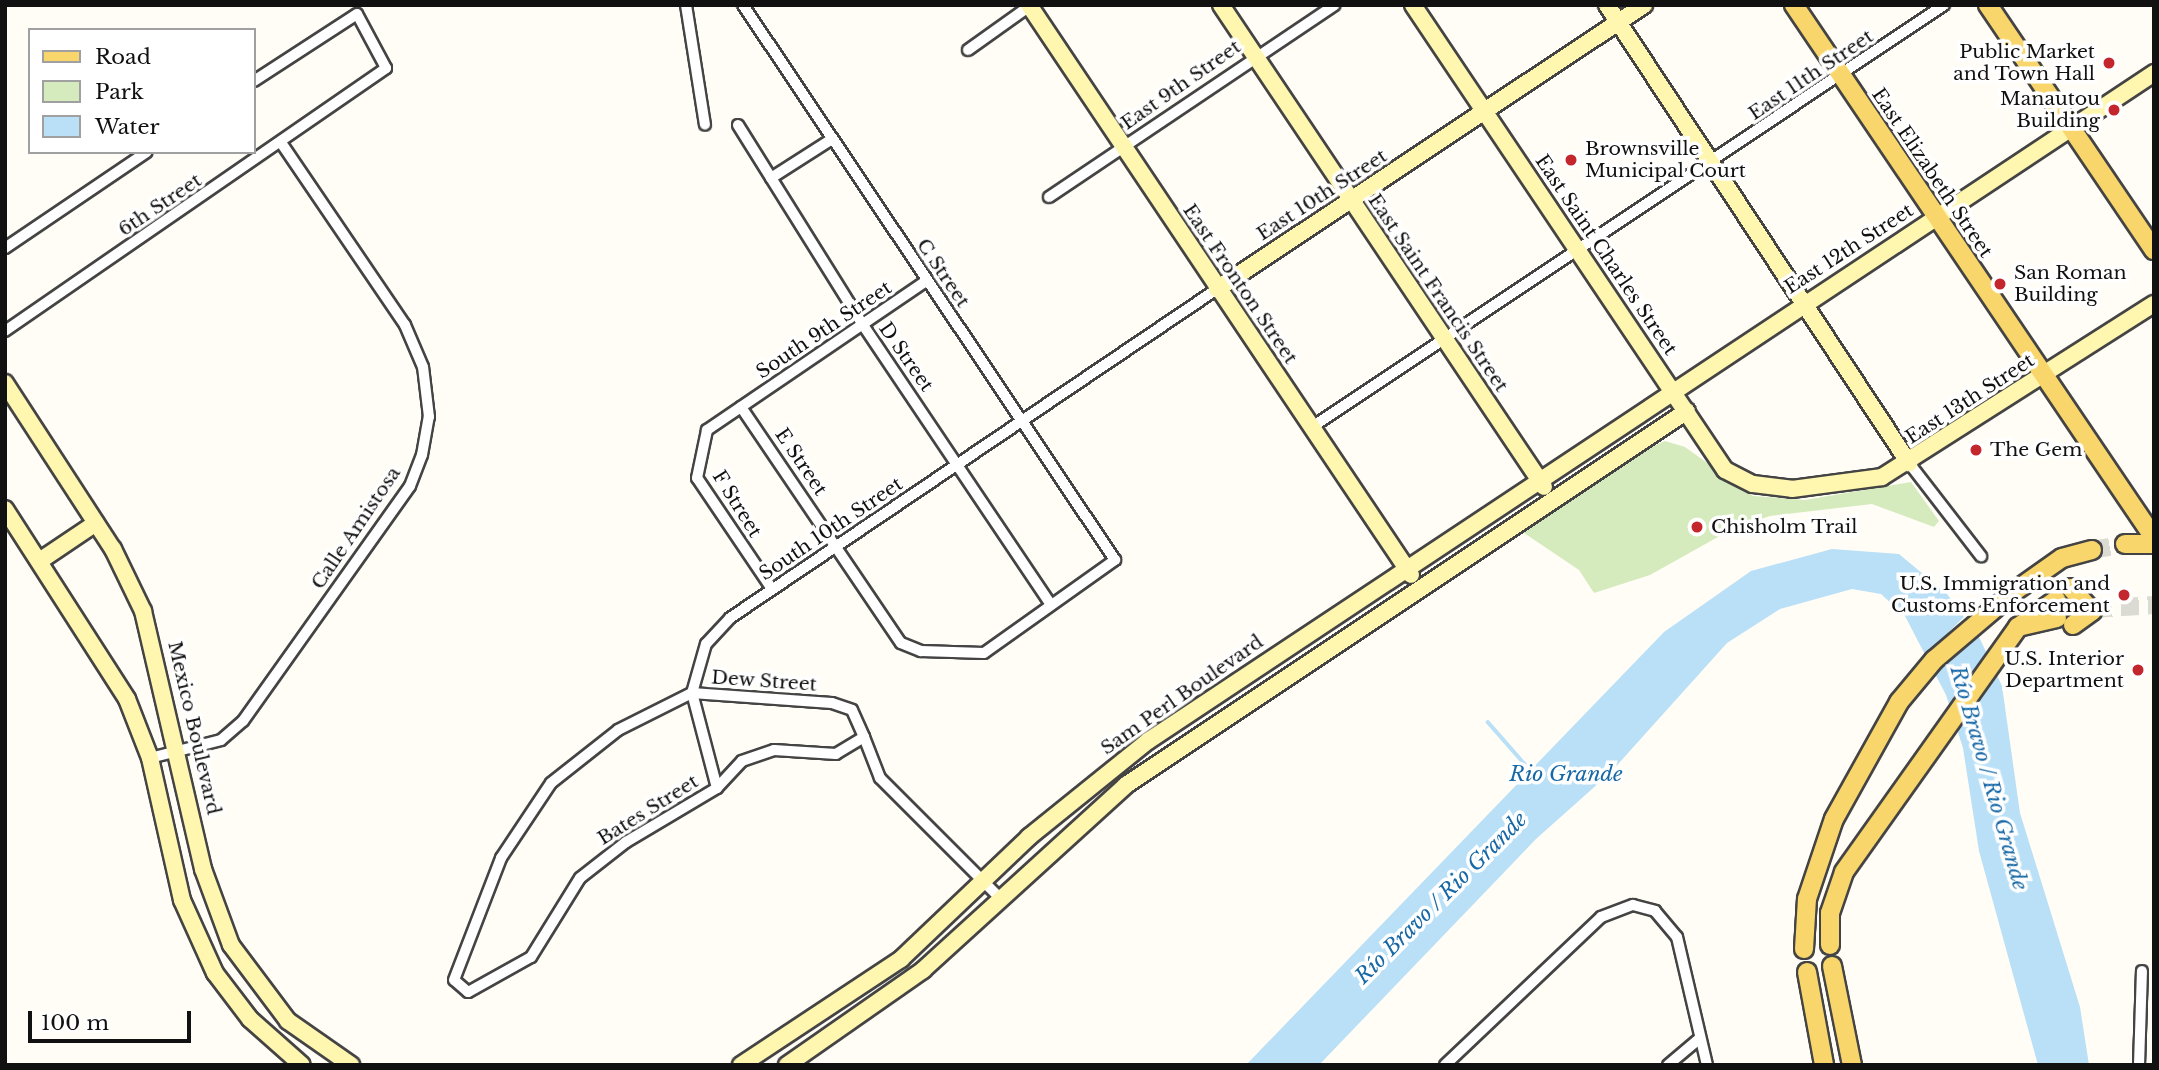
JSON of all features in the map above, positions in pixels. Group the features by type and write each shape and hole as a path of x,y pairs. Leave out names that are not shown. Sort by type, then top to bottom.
{"main road":[{"name":"East Saint Francis Street","path":"1221,5 1551,498"},
{"name":"East Saint Charles Street","path":"1413,5 1725,470 1753,484 1792,489"},
{"path":"1607,5 1909,463"},
{"name":"East 10th Street","path":"1217,289 1352,202 1644,5"},
{"name":"East Elizabeth Street","path":"1794,5 2154,538"},
{"path":"1988,5 2154,250"},
{"name":"East Fronton Street","path":"1030,6 1217,289 1418,585"},
{"name":"East 12th Street","path":"1671,389 1804,305 2154,73"},
{"name":"East 13th Street","path":"1792,489 1882,477 1909,463 2045,376 2154,303"},
{"name":"Mexico Boulevard","path":"5,383 96,523 143,611 179,750 209,889 231,945 288,1021 351,1065"},
{"name":"Sam Perl Boulevard","path":"741,1065 819,1018 919,943 982,879 1147,741 1671,389"},
{"path":"787,1065 923,970 1126,785 1418,585 1687,411"},
{"path":"5,509 108,661 150,758 197,938 238,1004 302,1065"},
{"path":"41,560 96,523"},
{"path":"2125,544 2154,544"},
{"path":"1804,949 1807,898 1834,819 1878,732 1912,685 2009,596 2062,558 2092,550"},
{"path":"1830,945 1834,893 1871,834 2018,627 2064,608 2093,610 2064,608"},
{"path":"1832,967 1852,1065"},
{"path":"1807,972 1824,1065"},
{"path":"819,1018 829,1038"}],"street":[{"path":"686,5 705,125"},
{"name":"C Street","path":"743,5 1115,560 1051,605"},
{"name":"East 9th Street","path":"1049,197 1254,56 1335,5"},
{"name":"East 11th Street","path":"1312,427 1842,77 1944,5"},
{"path":"968,50 1030,6"},
{"name":"6th Street","path":"5,331 282,144 386,68 357,14 256,80"},
{"name":"D Street","path":"738,125 863,326 1051,605"},
{"path":"771,178 832,139"},
{"name":"Calle Amistosa","path":"150,758 221,740 243,720 410,486 429,417 423,368 405,325 282,144"},
{"path":"5,248 144,154"},
{"name":"South 9th Street","path":"741,407 926,281"},
{"name":"East 10th Street","path":"1022,419 1217,289"},
{"name":"E Street","path":"741,407 901,643 922,651 984,653 1051,605"},
{"name":"F Street","path":"741,407 707,430 698,478 772,589"},
{"name":"South 10th Street","path":"692,693 706,644 772,589 1022,419"},
{"path":"1909,463 1981,556"},
{"path":"692,693 717,788"},
{"name":"Dew Street","path":"454,980 501,858 551,783 618,730 692,693 832,703 852,710 880,778 1000,898"},
{"name":"Bates Street","path":"454,980 468,992 531,957 567,895 599,862 717,788 742,761 774,750 836,754 864,737"},
{"path":"1445,1065 1601,917 1633,905 1655,911 1677,937 1698,1040 1707,1065"},
{"path":"2139,1065 2142,971"},
{"path":"1668,1065 1698,1040"}],"green space":[{"path":"1665,441 1685,447 1753,496 1805,500 1911,482 1939,521 1934,527 1872,504 1770,516 1734,528 1650,575 1594,593 1579,570 1521,531 1628,457"}],"water":[{"name":"Rio Grande","path":"1832,549 1899,554 1947,594 1980,639 2002,686 2020,813 2080,1007 2089,1065 2038,1065 1979,851 1963,748 1946,695 1905,616 1881,594 1852,589 1780,609 1727,643 1610,773 1536,839 1319,1065 1246,1065 1664,632 1751,571"}],"pier":[{"path":"1966,615 1977,630 1931,675 1923,657"}],"waterway":[{"path":"1488,722 1531,771"}],"tunnel":[{"path":"2092,550 2125,544"},
{"path":"2094,609 2154,605"},
{"path":"2057,610 2072,607"}],"place":[{"name":"Public Market and Town Hall","path":"2109,63"},
{"name":"Manautou Building","path":"2114,110"},
{"name":"Brownsville Municipal Court","path":"1571,160"},
{"name":"San Roman Building","path":"2000,284"},
{"name":"The Gem","path":"1976,450"},
{"name":"Chisholm Trail","path":"1697,527"},
{"name":"U.S. Immigration and Customs Enforcement","path":"2124,595"},
{"name":"U.S. Interior Department","path":"2138,670"}],"water label":[{"name":"Río Bravo / Rio Grande","path":"1989,778"},
{"name":"Río Bravo / Rio Grande","path":"1441,898"}]}
